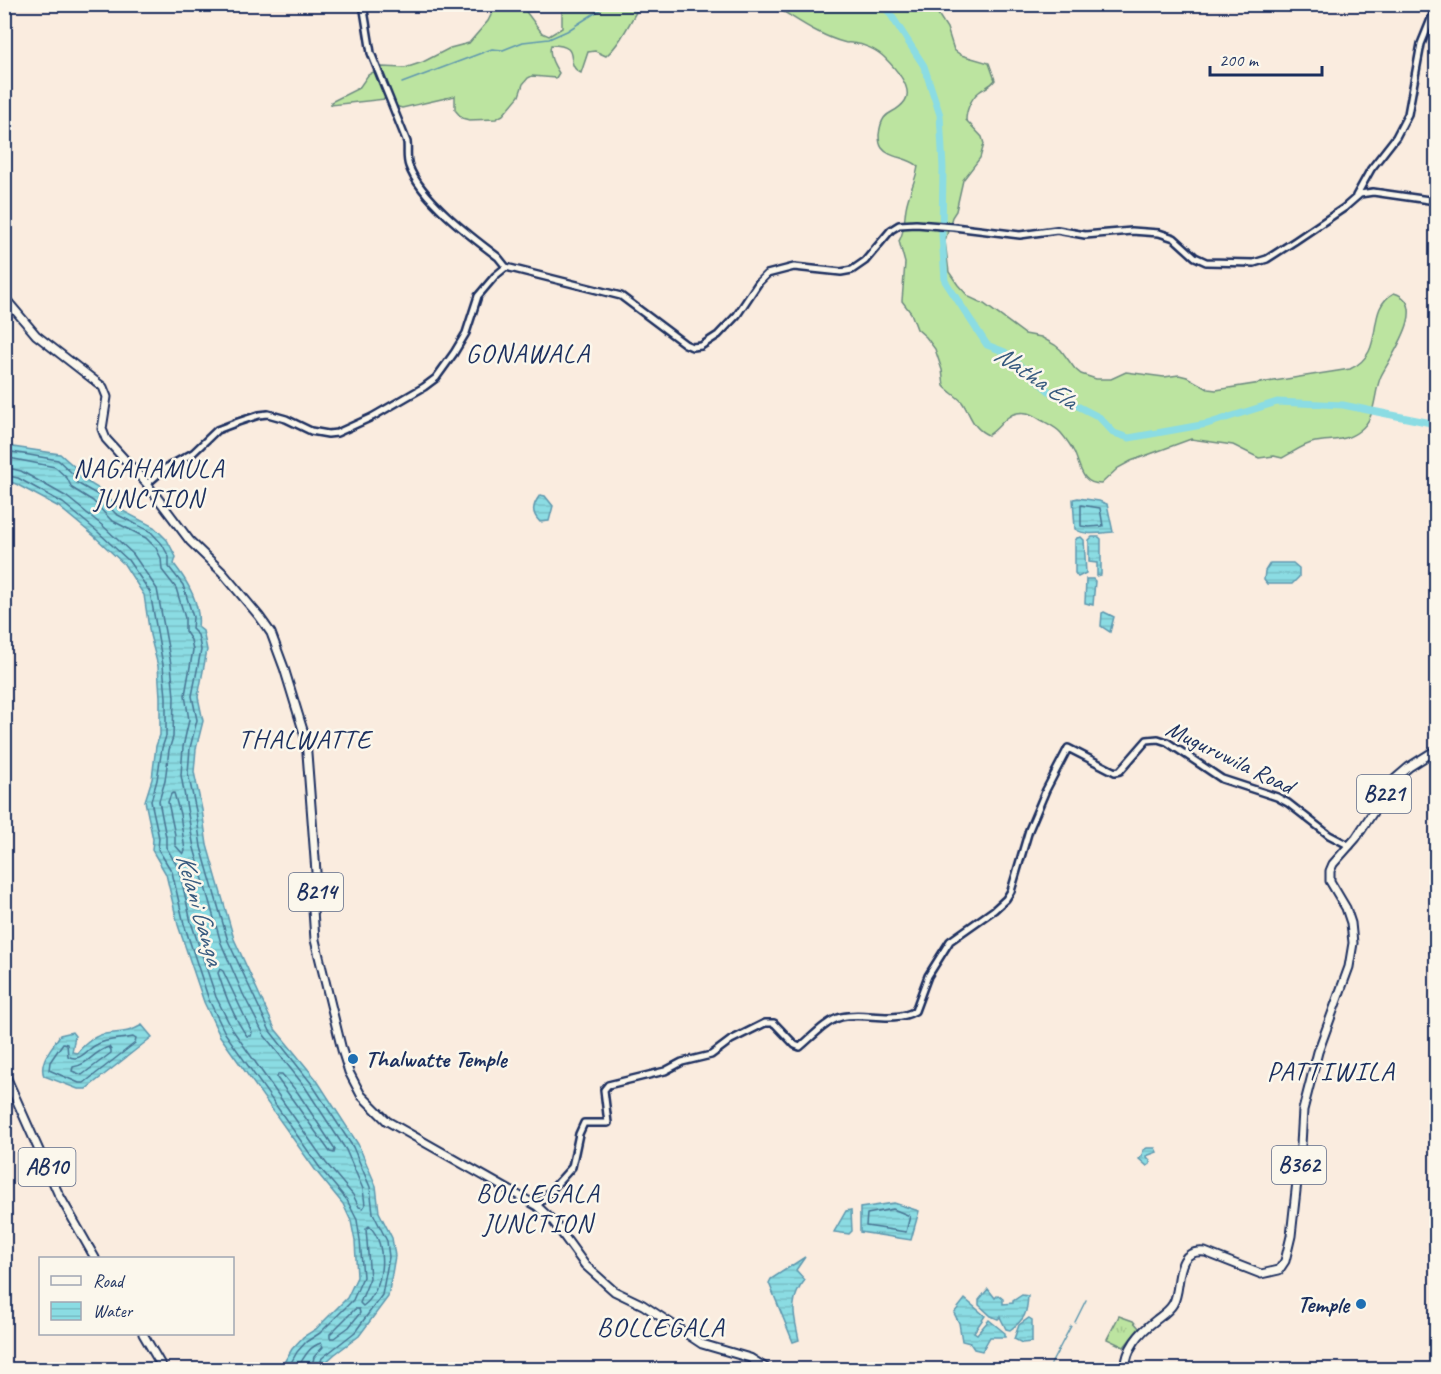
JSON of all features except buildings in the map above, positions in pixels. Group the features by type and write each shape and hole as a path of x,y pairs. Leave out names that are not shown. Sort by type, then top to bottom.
{"main road":[{"name":"B214","path":"4,297 36,335 103,387 107,397 102,434 147,484 183,532 260,616 271,633 306,740 317,889 314,910 315,940 342,1050 349,1072 361,1095 387,1121 537,1206 553,1221 584,1264 614,1291 643,1305 702,1344 750,1358 769,1370"},
{"name":"B221","path":"1350,846 1395,779 1409,767 1437,750"},
{"name":"B362","path":"1125,1370 1128,1352 1133,1343 1173,1304 1179,1273 1190,1255 1200,1251 1205,1252 1262,1274 1276,1271 1285,1261 1291,1236 1302,1145 1303,1110 1318,1052 1342,986 1353,943 1351,922 1329,875 1333,864 1350,846"},
{"name":"AB10","path":"4,1072 58,1193 94,1257"},
{"path":"144,1335 164,1370"}],"street":[{"path":"363,4 370,53 403,130 408,145 408,164 425,192 438,206 501,260 506,267 621,296 685,344 696,347 708,343 727,327 768,274 782,269 800,267 848,271 865,261 896,226 910,224 946,226 1014,235 1057,230 1085,235 1132,231 1159,233 1174,238 1191,254 1206,262 1254,263 1284,249 1344,208 1360,194 1373,192 1437,201"},
{"path":"1355,197 1371,169 1396,137 1408,114 1421,44 1437,7"},
{"path":"147,484 164,469 193,453 217,430 238,422 268,414 286,419 311,431 337,433 372,417 424,387 436,378 466,333 478,296 506,267"},
{"name":"Muguruwila Road","path":"537,1206 572,1167 579,1134 584,1123 607,1124 609,1122 604,1090 608,1085 665,1071 682,1062 711,1055 731,1040 765,1023 774,1023 795,1046 800,1047 829,1023 843,1016 906,1016 915,1011 928,976 950,941 994,910 1011,891 1029,830 1046,790 1068,748 1115,772 1120,771 1146,740 1158,739 1167,742 1222,779 1277,797 1288,803 1329,835 1350,846"}],"green space":[{"path":"496,5 521,5 542,33 549,36 562,28 562,5 640,5 621,39 606,56 595,51 588,52 581,73 573,65 570,51 567,48 551,45 553,63 559,73 556,78 532,76 528,78 519,96 503,115 496,119 462,118 455,110 455,96 402,108 385,99 331,105 331,102 359,88 368,75 382,67 405,68 423,62 450,48 469,43 488,21"},
{"path":"776,5 937,5 938,14 947,28 954,50 961,55 989,63 995,80 976,95 967,113 966,120 982,137 984,144 980,158 963,180 956,211 945,241 949,272 969,297 984,304 1025,334 1041,337 1055,345 1081,374 1096,379 1111,379 1126,372 1164,377 1179,375 1208,389 1216,390 1350,369 1362,362 1369,352 1379,310 1385,300 1394,293 1404,299 1409,308 1409,319 1405,332 1378,383 1372,413 1365,426 1349,437 1311,443 1282,458 1274,456 1259,458 1233,445 1191,439 1131,461 1118,468 1101,484 1086,478 1073,450 1059,431 1030,414 1023,412 1013,414 988,435 978,429 962,402 944,386 942,370 935,349 917,329 911,313 902,301 905,263 899,241 918,166 885,151 880,145 879,135 886,116 905,101 907,90 905,84 878,52 866,46 845,43 824,35"},
{"path":"1119,1316 1133,1321 1139,1328 1124,1347 1107,1339"}],"water":[{"name":"Kelani Ganga","path":"4,441 13,447 60,454 78,470 81,478 101,490 119,509 154,527 167,540 176,557 174,564 189,586 195,602 198,627 203,631 207,650 198,697 203,721 196,749 194,772 207,845 234,939 275,1029 316,1079 358,1144 376,1186 379,1212 392,1238 395,1256 388,1297 359,1336 326,1362 324,1369 280,1369 292,1349 303,1337 316,1329 347,1298 357,1277 355,1241 351,1221 343,1204 316,1171 220,1036 204,1002 178,925 166,874 152,850 153,839 145,801 152,779 156,746 160,735 160,697 158,666 150,635 144,595 124,564 59,507 5,480"},
{"path":"540,495 545,496 553,506 549,521 540,522 535,516 534,506"},
{"path":"1073,499 1107,504 1113,532 1088,533 1075,529"},
{"path":"1081,537 1084,540 1086,573 1078,577 1075,573 1075,541"},
{"path":"1092,537 1101,539 1101,575 1097,576 1097,563 1089,562 1089,540"},
{"path":"1270,563 1293,563 1299,568 1299,577 1292,584 1267,584 1264,580 1265,571"},
{"path":"1086,579 1095,581 1093,605 1085,603"},
{"path":"1104,612 1114,617 1110,632 1101,626"},
{"path":"142,1025 152,1037 86,1089 78,1089 44,1076 43,1065 60,1035 72,1032 75,1036 72,1052 77,1053 97,1036 129,1031"},
{"path":"1155,1148 1157,1152 1146,1156 1150,1160 1147,1166 1139,1159 1143,1150"},
{"path":"894,1203 919,1211 911,1240 860,1232 860,1208"},
{"path":"851,1210 852,1231 849,1234 834,1232 846,1211"},
{"path":"805,1257 796,1270 805,1280 794,1302 794,1316 799,1340 793,1342 769,1283 771,1279"},
{"path":"988,1289 995,1298 998,1295 1003,1299 1003,1304 1013,1303 1022,1295 1028,1296 1024,1316 1010,1330 1006,1329 1000,1317 998,1319 991,1316 979,1305 979,1300"},
{"path":"965,1299 985,1316 974,1332 977,1334 989,1320 1005,1333 1005,1337 990,1337 982,1351 962,1341 959,1323 954,1313"},
{"path":"1029,1318 1032,1320 1032,1342 1022,1343 1014,1339 1019,1325"}],"waterway":[{"path":"402,83 492,49 503,50 523,42 549,39 567,31 609,4"},
{"name":"Natha Ela","path":"881,4 889,12 924,66 940,115 945,281 987,345 1005,352 1050,392 1099,417 1114,433 1129,438 1207,424 1277,402 1343,405 1436,424"},
{"path":"1075,1322 1086,1300"},
{"path":"1051,1364 1071,1326"}],"place":[{"name":"Thalwatte Temple","path":"353,1059"},
{"name":"Temple","path":"1361,1304"}],"district":[{"name":"GONAWALA","path":"528,353"},
{"name":"NAGAHAMULA JUNCTION","path":"149,483"},
{"name":"THALWATTE","path":"305,739"},
{"name":"PATTIWILA","path":"1331,1071"},
{"name":"BOLLEGALA JUNCTION","path":"538,1208"},
{"name":"BOLLEGALA","path":"661,1327"}]}
